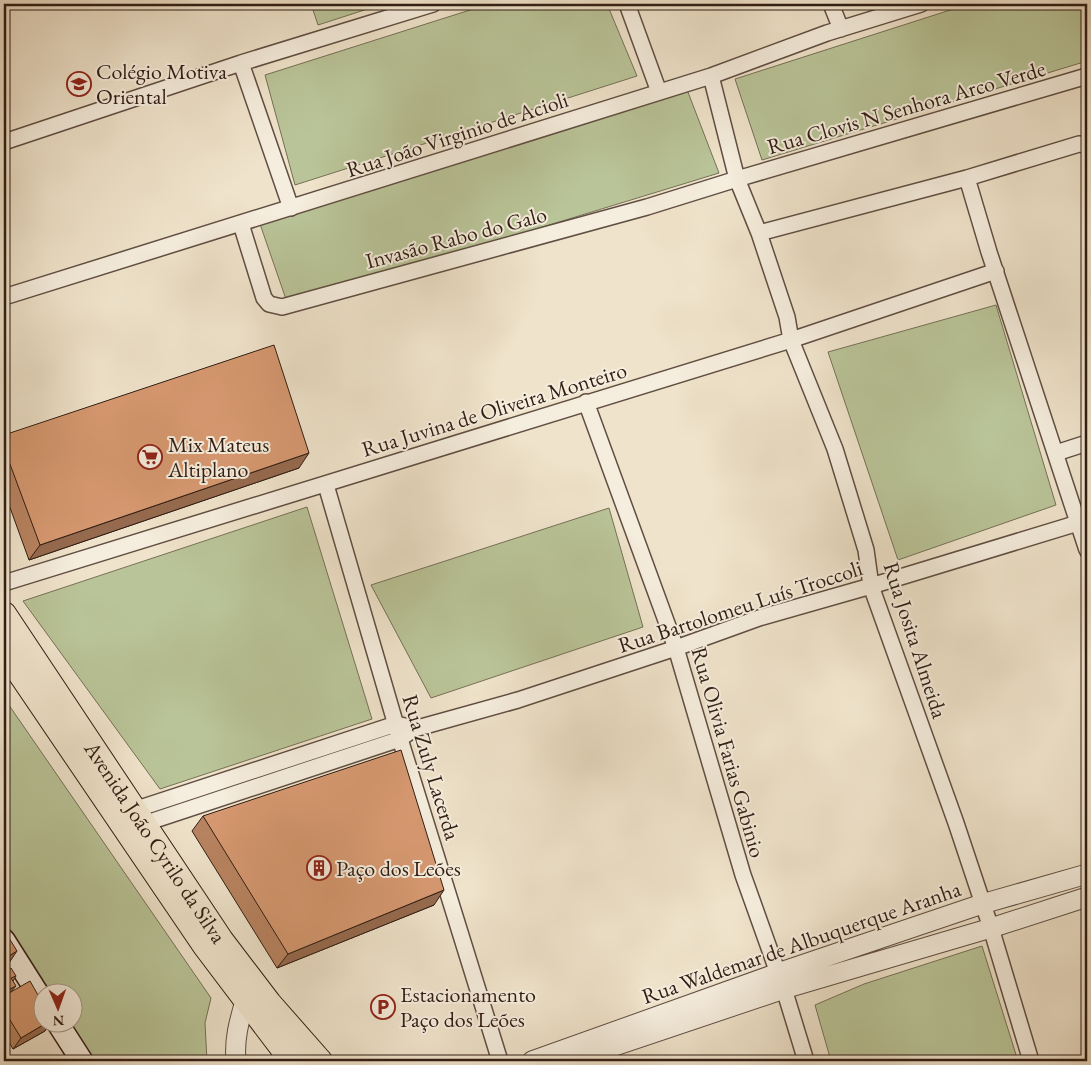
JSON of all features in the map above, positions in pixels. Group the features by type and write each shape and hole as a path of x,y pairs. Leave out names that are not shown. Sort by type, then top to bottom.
{"main road":[{"name":"Avenida João Cyrilo da Silva","path":"4,614 221,940 269,1004 320,1061"},
{"name":"Avenida João Cyrilo da Silva","path":"4,650 205,946 292,1061"},
{"path":"4,940 32,984"},
{"path":"63,1032 82,1061"}],"street":[{"path":"4,142 241,62 433,4"},
{"path":"628,4 659,92"},
{"path":"831,4 841,29"},
{"name":"Rua João Virginio de Acioli","path":"4,297 711,76 841,29 921,4"},
{"path":"241,62 291,208"},
{"name":"Rua Josita Almeida","path":"711,76 737,179 759,233 787,317 791,340 835,448 866,550 871,586 953,814 1030,1061"},
{"name":"Rua Clovis N Senhora Arco Verde","path":"737,179 1087,76"},
{"path":"759,233 968,178 1078,144 1087,145"},
{"path":"968,178 996,271 1087,550"},
{"name":"Invasão Rabo do Galo","path":"241,224 264,298 269,304 282,307 647,207 737,179"},
{"name":"Rua Juvina de Oliveira Monteiro","path":"4,583 791,340 996,271"},
{"name":"Rua Olivia Farias Gabinio","path":"586,402 676,648 743,875 781,981 806,1061"},
{"path":"1056,453 1087,443"},
{"name":"Rua Zuly Lacerda","path":"326,485 400,739 500,1061"},
{"name":"Rua Bartolomeu Luís Troccoli","path":"138,817 400,739 414,729 518,700 676,648 758,618 1078,523"},
{"path":"138,817 396,724 414,729"},
{"name":"Rua Waldemar de Albuquerque Aranha","path":"532,1061 781,981 982,904 1087,874"},
{"path":"570,1061 781,981 990,928 1087,897"},
{"path":"236,1061 237,1028 246,1001"}],"green space":[{"path":"311,4 383,4 318,25"},
{"path":"489,4 607,4 637,76 295,185 265,75"},
{"path":"969,4 1087,4 1087,61 762,160 735,79"},
{"path":"686,87 719,173 288,305 260,224"},
{"path":"996,305 1056,505 898,560 828,352"},
{"path":"307,507 372,719 160,789 23,601"},
{"path":"609,508 643,627 431,698 371,585"},
{"path":"4,698 211,998 205,1023 207,1061 89,1061 71,1032 82,1032 82,982 41,982 4,921"},
{"path":"982,946 1018,1061 831,1061 815,1005 864,984"}],"building":[{"name":"Mix Mateus Altiplano","path":"274,345 309,453 40,545 4,448 4,435"},
{"name":"Paço dos Leões","path":"401,750 444,890 288,954 203,816"},
{"path":"9,938 17,951 4,959 4,941"},
{"path":"11,968 16,976 11,978 16,986 4,992 4,972"},
{"path":"30,981 32,984 32,1031 21,1038 4,1010 4,996"}],"place":[{"name":"Colégio Motiva Oriental","path":"79,84"},
{"name":"Mix Mateus Altiplano","path":"150,457"},
{"name":"Paço dos Leões","path":"319,868"},
{"name":"Estacionamento Paço dos Leões","path":"383,1007"}]}
